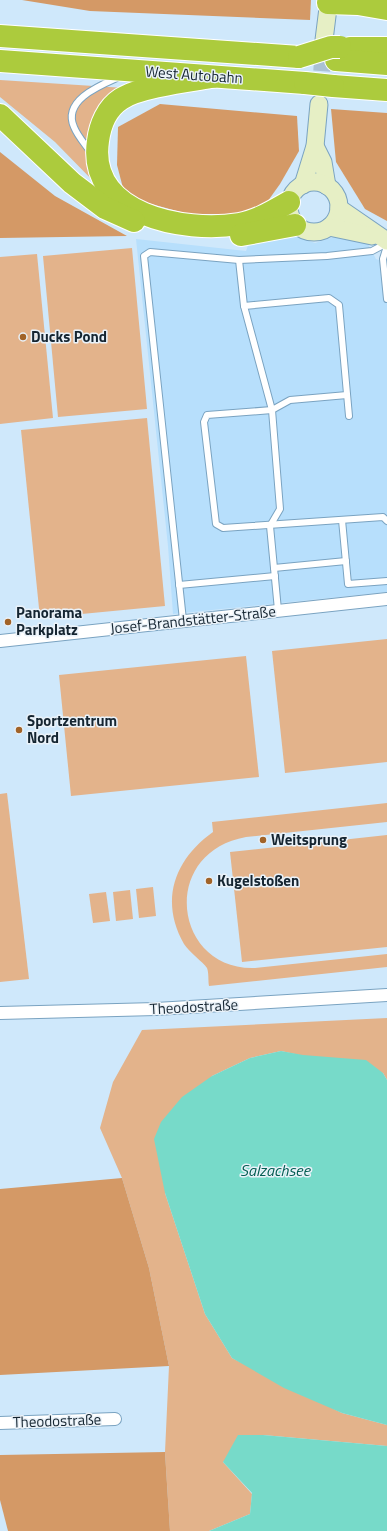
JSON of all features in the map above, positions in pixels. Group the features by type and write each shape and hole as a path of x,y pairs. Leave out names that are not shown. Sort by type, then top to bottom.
{"highway":[{"path":"328,2 358,4 387,9"},
{"name":"West Autobahn","path":"0,36 299,57 333,49 387,64"},
{"path":"333,49 387,48"},
{"name":"West Autobahn","path":"0,61 387,90"},
{"path":"212,77 134,92 120,100 107,114 100,129 97,147 98,163 103,180 116,196 133,209 161,220 204,226 251,222 289,202"},
{"path":"0,115 72,183 105,208 146,226 166,231 210,237 241,235 295,225"}],"street":[{"path":"328,2 333,49"},
{"path":"303,185 315,146 320,104"},
{"path":"315,146 323,162 327,186"},
{"path":"315,182 327,186 334,192 338,200 339,208 337,217 329,227 318,232 310,232 302,230 295,225 288,210 289,202 292,195 303,185 315,182"},
{"path":"339,208 386,242"},
{"path":"329,227 354,231 386,242"},
{"name":"Josef-Brandstätter-Straße","path":"0,641 182,620 387,599"},
{"name":"Theodostraße","path":"0,1013 156,1009 387,995"},
{"name":"Theodostraße","path":"0,1423 115,1419"}],"lane":[{"path":"98,163 74,128 72,122 75,108 90,91 132,71"},
{"path":"182,620 144,256 150,252 239,260 327,256 372,251 386,242"},
{"path":"386,242 383,259 387,299"},
{"path":"239,260 244,306 272,410 280,509 270,526 278,610"},
{"path":"244,306 329,298 339,305 350,416"},
{"path":"348,395 290,400 272,410 207,415 204,422 216,524 223,528 270,526 383,517 387,521"},
{"path":"342,520 348,584 387,581"},
{"path":"274,568 346,561"},
{"path":"179,585 275,576"}],"shaded area":[{"path":"22,0 311,0 310,20 90,11"},
{"path":"0,80 125,88 100,111 98,186 55,142 0,97"},
{"path":"160,104 297,116 299,151 280,184 265,205 240,214 188,214 140,201 123,188 117,165 118,127"},
{"path":"331,109 387,113 387,221 365,209 336,162"},
{"path":"0,152 55,196 127,236 0,238"},
{"path":"291,235 315,243 334,237 354,238 368,244 376,259 387,263 387,592 173,614 168,546 136,239 246,251 250,240"},
{"path":"132,248 147,409 58,417 43,256"},
{"name":"Ducks Pond","path":"37,254 53,418 0,424 0,257"},
{"path":"147,418 165,606 40,618 21,430"},
{"path":"387,639 387,762 285,773 272,651"},
{"path":"246,656 259,777 71,796 59,675"},
{"path":"7,793 29,979 0,982 0,794"},
{"path":"387,803 387,822 246,837 218,847 199,865 189,886 187,910 193,932 207,951 228,964 255,968 387,954 387,967 209,986 207,968 186,947 177,928 173,912 172,896 175,882 189,855 213,832 212,822"},
{"path":"387,835 387,947 242,962 230,852"},
{"path":"153,887 156,916 139,918 136,889"},
{"path":"130,890 133,919 116,921 113,892"},
{"path":"106,892 110,921 93,923 89,894"},
{"path":"387,1018 387,1080 383,1073 281,1051 250,1058 212,1076 165,1193 205,1314 232,1358 342,1413 387,1425 387,1446 263,1435 223,1462 252,1494 250,1514 209,1531 170,1531 165,1452 169,1366 149,1268 122,1178 100,1128 113,1082 142,1030"},
{"path":"122,1178 149,1268 169,1366 0,1375 0,1189"},
{"path":"165,1452 170,1531 8,1531 0,1500 0,1455"}],"water":[{"name":"Salzachsee","path":"281,1051 303,1055 366,1060 383,1073 387,1080 387,1425 342,1413 284,1388 232,1358 205,1314 165,1193 154,1139 161,1122 182,1097 212,1076 250,1058"},
{"path":"238,1435 263,1435 387,1446 387,1531 209,1531 250,1514 252,1493 223,1462"}],"tunnel":[{"path":"320,96 324,40"}],"place":[{"name":"Ducks Pond","path":"23,337"},
{"name":"Panorama Parkplatz","path":"8,622"},
{"name":"Sportzentrum Nord","path":"19,730"},
{"name":"Weitsprung","path":"263,840"},
{"name":"Kugelstoßen","path":"209,881"}]}
